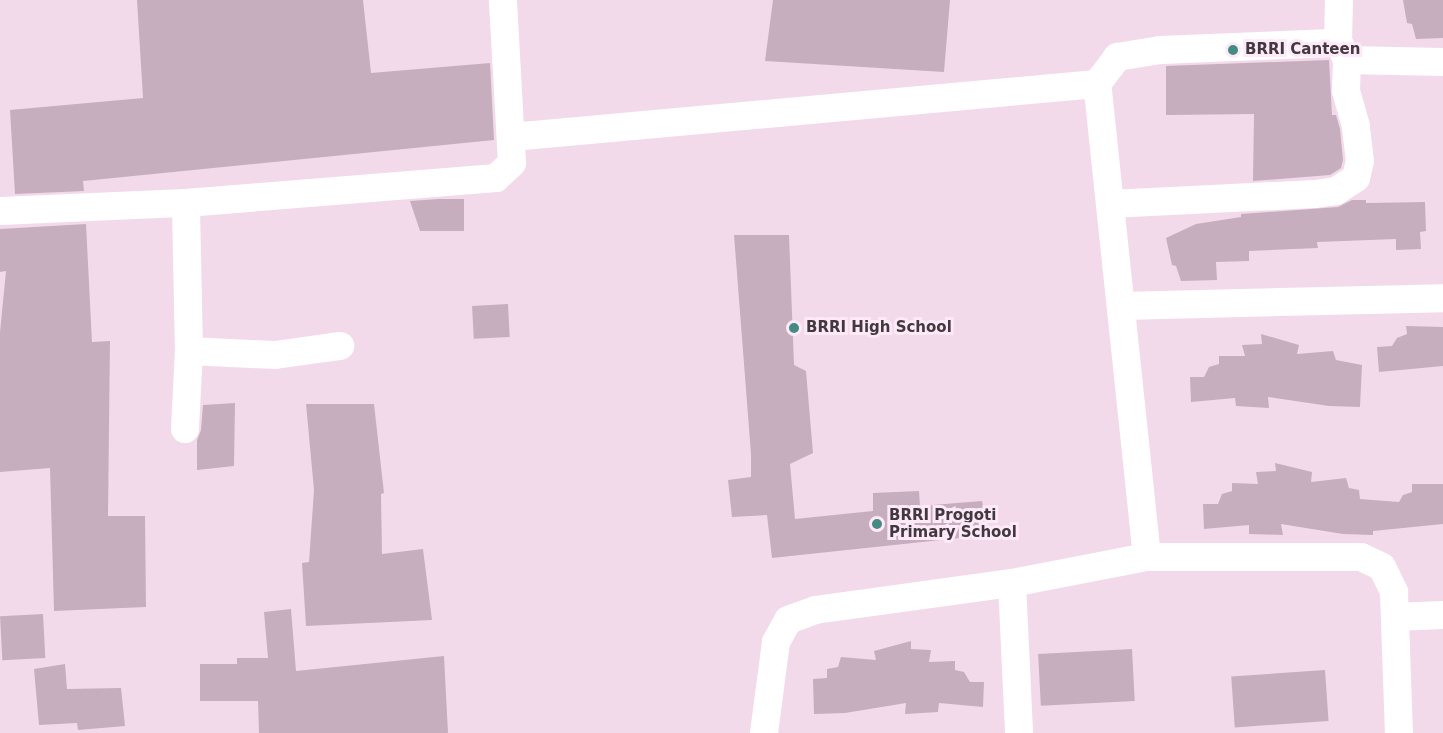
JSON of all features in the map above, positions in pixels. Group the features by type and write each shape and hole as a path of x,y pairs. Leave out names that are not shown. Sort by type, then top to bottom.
{"street":[{"path":"0,211 186,203 495,178 512,164 502,0"},
{"path":"1110,204 1315,194 1336,191 1356,178 1360,161 1356,126 1346,90 1340,0"},
{"path":"1147,556 1097,84 1117,57 1160,50 1343,51 1443,62"},
{"path":"512,137 1097,84"},
{"path":"185,429 189,351 186,203"},
{"path":"1121,306 1443,298"},
{"path":"189,351 274,356 340,346"},
{"path":"764,733 776,642 788,620 815,610 1012,583 1147,556 1361,557 1382,567 1394,592 1399,733"},
{"path":"1012,583 1019,733"},
{"path":"1395,616 1443,615"}],"building":[{"path":"137,0 363,0 371,73 490,63 494,140 83,181 84,191 15,194 10,110 143,98"},
{"path":"773,0 950,0 944,72 765,61"},
{"path":"1403,0 1443,0 1443,38 1416,39 1412,24 1407,23"},
{"path":"1329,60 1332,115 1336,115 1340,129 1343,160 1341,168 1330,175 1253,181 1254,114 1166,115 1166,66"},
{"path":"464,199 464,231 420,231 410,201"},
{"path":"1352,200 1366,200 1366,203 1425,202 1426,231 1420,232 1421,249 1396,250 1396,239 1317,242 1318,248 1249,251 1249,261 1216,262 1217,280 1181,281 1176,266 1172,265 1166,238 1196,224 1241,217 1241,214 1338,207"},
{"path":"86,224 92,342 110,341 108,516 145,516 146,607 54,611 50,468 0,472 0,332 6,271 0,272 0,229"},
{"path":"734,235 789,235 794,365 806,371 813,453 790,464 795,519 873,511 873,493 919,491 920,506 982,501 988,535 772,558 767,515 732,517 728,480 751,477"},
{"path":"508,304 510,337 474,339 472,306"},
{"path":"1406,326 1443,327 1443,366 1379,372 1377,347 1392,346 1397,338 1407,334"},
{"path":"1261,334 1299,345 1297,354 1333,351 1336,360 1362,365 1360,407 1329,406 1268,397 1269,408 1236,406 1235,398 1191,402 1190,377 1204,377 1209,367 1219,364 1219,356 1245,356 1242,345 1262,344"},
{"path":"235,403 234,466 197,470 197,440 201,430 203,405"},
{"path":"306,404 374,404 384,493 381,494 382,554 423,549 432,620 306,626 302,563 309,562 314,490"},
{"path":"1275,463 1312,472 1311,482 1346,478 1349,488 1359,490 1360,499 1399,502 1403,495 1412,492 1412,484 1443,484 1443,524 1373,531 1373,535 1343,534 1281,524 1283,535 1249,534 1249,525 1204,529 1203,504 1218,504 1222,494 1232,491 1232,483 1258,484 1256,472 1276,471"},
{"path":"291,609 296,671 444,656 448,733 259,733 258,701 200,701 200,664 237,664 237,658 268,658 264,612"},
{"path":"43,614 45,658 2,660 0,616"},
{"path":"911,641 911,649 931,650 929,662 955,661 955,670 964,672 970,682 984,682 983,707 939,703 938,712 905,714 906,703 845,713 814,714 813,679 827,678 827,669 838,667 841,657 876,660 874,651"},
{"path":"1132,649 1135,701 1041,706 1038,654"},
{"path":"65,664 67,689 121,688 125,726 78,730 77,723 39,725 34,669"},
{"path":"1325,670 1329,721 1235,727 1231,677"}],"place":[{"name":"BRRI Canteen","path":"1233,50"},
{"name":"BRRI High School","path":"794,328"},
{"name":"BRRI Progoti Primary School","path":"877,524"}]}
